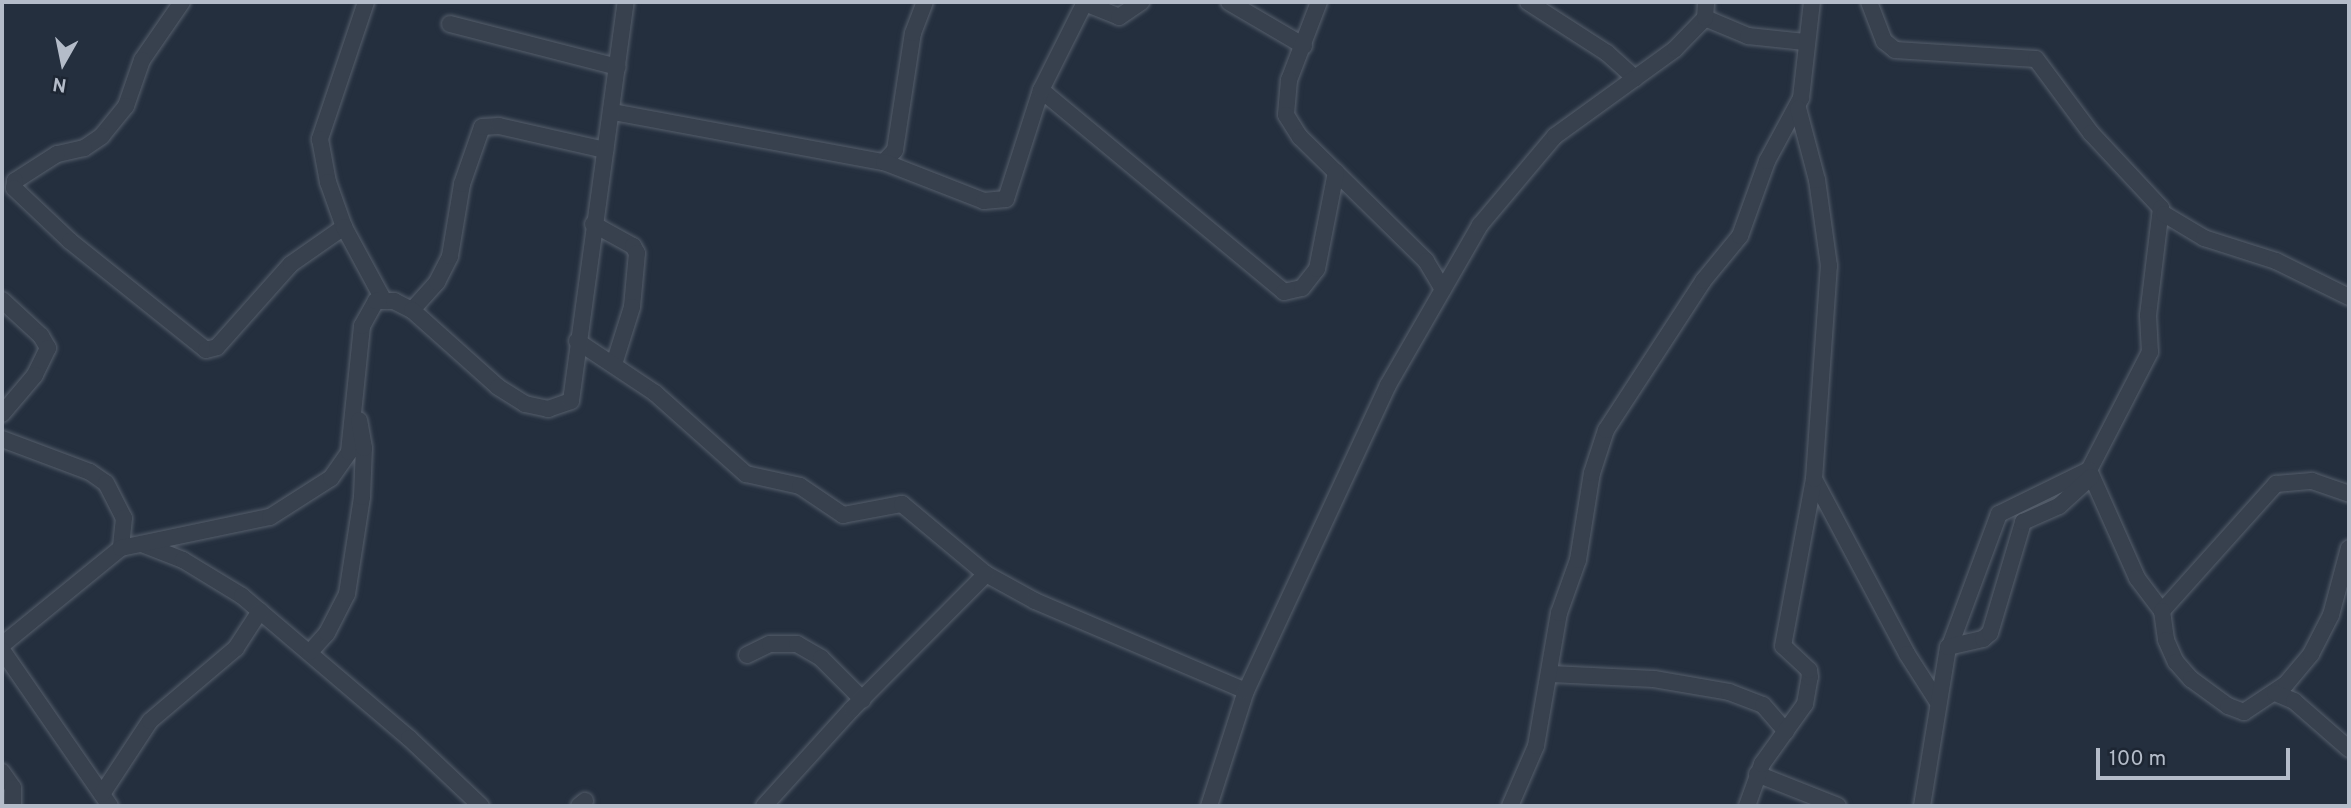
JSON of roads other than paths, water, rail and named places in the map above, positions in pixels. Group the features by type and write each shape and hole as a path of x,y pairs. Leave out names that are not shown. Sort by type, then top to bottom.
{"street":[{"path":"182,2 142,60 126,106 102,136 84,148 57,154 15,181 15,189 70,241 206,350 217,347 291,264 344,227"},
{"path":"366,2 320,139 328,183 344,227 383,299 412,310 498,387 538,408 554,409 571,401 593,225 613,113 626,2"},
{"path":"884,162 895,150 913,33 925,2"},
{"path":"613,113 884,162 985,201 1001,202 1010,194 1041,90 1085,2 1119,17 1141,2"},
{"path":"1229,2 1304,46"},
{"path":"1319,2 1286,90 1286,115 1300,137 1426,261 1443,289"},
{"path":"1528,2 1607,53 1635,78"},
{"path":"1510,806 1536,746 1551,674 1559,613 1578,560 1592,473 1606,430 1703,281 1740,236 1767,161 1798,108 1804,90 1805,42 1812,2"},
{"path":"1869,2 1884,41 1895,51 2036,59 2091,132 2141,182 2164,214 2213,242 2276,261 2349,297"},
{"path":"1209,806 1246,691 1388,385 1480,225 1524,168 1576,117 1675,49 1706,10 1748,36 1805,42"},
{"path":"450,24 618,67"},
{"path":"1041,90 1284,292 1302,288 1317,269 1325,249 1336,172"},
{"path":"1747,806 1757,774 1805,704 1808,690 1809,670 1783,646 1814,479 1829,266 1817,180 1798,108"},
{"path":"412,310 437,282 450,256 462,184 482,127 499,127 605,150"},
{"path":"1951,643 1986,637 1997,615 2023,522 2068,500 2090,473 2150,352 2148,315 2164,214"},
{"path":"593,225 633,246 637,253 632,307 614,364"},
{"path":"260,611 236,648 150,721 106,800 2,647 121,548 240,527 293,506 331,478 346,458 355,411 362,326 370,306 383,299"},
{"path":"2,300 41,335 48,348 35,375 2,414"},
{"path":"578,341 655,393 746,474 800,486 843,515 902,504 986,574 1035,601 1246,691"},
{"path":"310,652 327,634 347,594 363,477 362,432 355,411"},
{"path":"2,439 90,472 106,483 124,519 121,548"},
{"path":"2090,473 2137,578 2162,611 2166,640 2176,662 2228,706 2244,712 2274,693 2299,672 2320,638 2349,548"},
{"path":"1922,806 1937,701 1951,643 1999,514 2090,473"},
{"path":"1814,479 1907,654 1937,701"},
{"path":"2162,611 2276,484 2312,481 2349,494"},
{"path":"139,543 183,560 260,611 310,652 481,806"},
{"path":"764,806 986,574"},
{"path":"747,655 770,644 797,644 821,658 863,700"},
{"path":"1551,674 1654,679 1729,692 1763,705 1786,731"},
{"path":"2274,693 2294,701 2349,749"},
{"path":"2,772 13,788 13,806"},
{"path":"1757,774 1838,806"}]}
